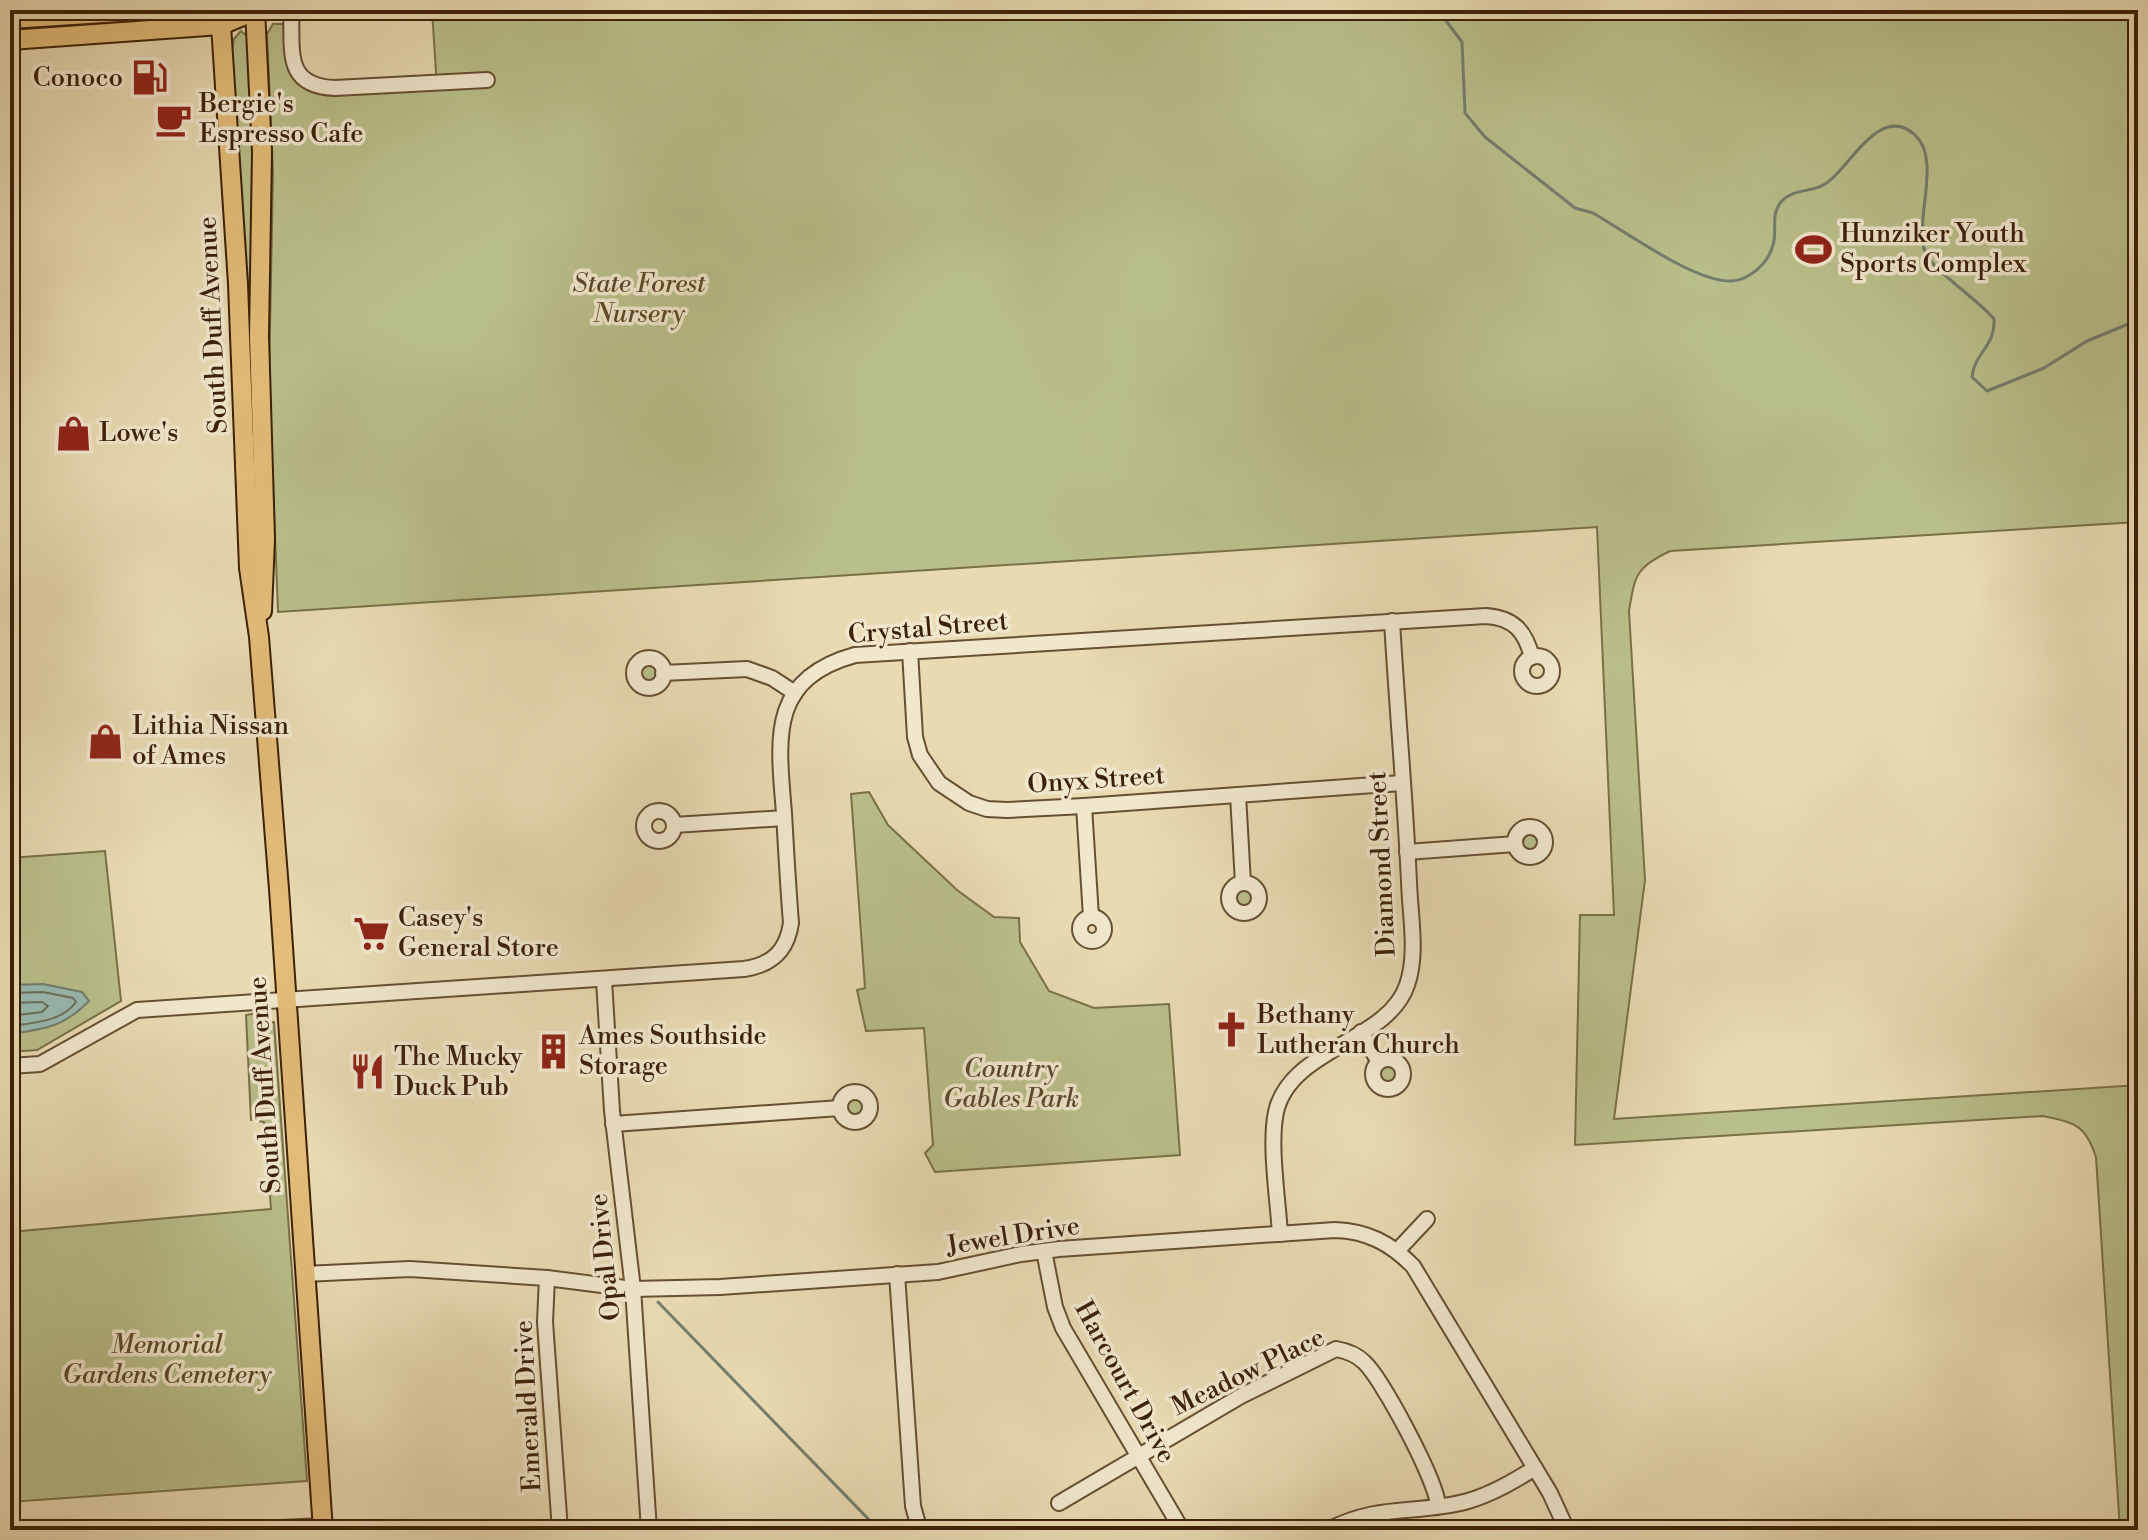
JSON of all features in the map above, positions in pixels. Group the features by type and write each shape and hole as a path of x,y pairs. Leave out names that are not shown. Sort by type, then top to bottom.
{"main road":[{"path":"10,19 151,10"},
{"path":"10,40 221,18 254,10"},
{"name":"South Duff Avenue","path":"254,10 262,152 259,336 265,539 264,599 259,637"},
{"name":"South Duff Avenue","path":"221,18 238,284 249,568 259,637 279,889 323,1528"}],"street":[{"path":"254,10 268,10"},
{"path":"291,10 296,68 304,81 315,87 487,80"},
{"name":"Crystal Street","path":"10,1066 40,1064 137,1010 758,967 779,954 786,944 791,923 780,732 795,693 817,670 855,655 1499,617 1510,621 1523,632 1532,657"},
{"name":"Diamond Street","path":"1280,1234 1274,1130 1281,1096 1303,1069 1361,1032 1400,1000 1411,972 1407,852 1392,621"},
{"name":"Onyx Street","path":"910,651 915,737 920,755 939,783 969,803 987,809 1084,806 1402,783"},
{"path":"663,673 747,669 772,678 795,693"},
{"path":"1238,795 1243,883"},
{"path":"1084,806 1091,917"},
{"path":"674,825 784,818"},
{"path":"1407,852 1515,844"},
{"name":"Opal Drive","path":"604,980 613,1124 633,1289 649,1530"},
{"path":"1361,1032 1379,1062"},
{"path":"613,1124 840,1108"},
{"path":"1397,1251 1427,1219"},
{"name":"Jewel Drive","path":"304,1274 410,1269 547,1278 633,1289 720,1287 938,1272 1044,1251 1356,1230 1397,1251 1413,1266 1535,1468 1567,1530"},
{"name":"Harcourt Drive","path":"1044,1251 1055,1307 1063,1328 1182,1530"},
{"path":"897,1274 913,1506 918,1524 926,1530"},
{"name":"Emerald Drive","path":"547,1278 545,1322 560,1530"},
{"name":"Meadow Place","path":"1138,1457 1241,1396 1336,1349 1351,1352 1364,1361 1374,1375 1424,1464 1437,1491 1438,1505"},
{"path":"1059,1503 1138,1457"},
{"path":"1328,1530 1349,1519 1382,1511 1477,1497 1535,1468"},
{"path":"241,1530 323,1528"}],"green space":[{"name":"State Forest Nursery","path":"432,10 2138,10 2138,522 1670,551 1644,568 1633,588 1629,611 1645,880 1614,1119 2138,1085 2138,1140 2129,1175 2138,1334 2138,1530 2120,1530 2096,1157 2083,1131 2071,1123 2043,1116 1575,1145 1580,915 1614,915 1597,527 278,612 269,383 273,172 267,34 273,24 285,27 302,85 318,92 437,88"},
{"path":"241,31 247,36 253,158 252,345 247,346 232,50 234,39"},
{"path":"648,665 657,674 648,683 639,674"},
{"name":"Country Gables Park","path":"869,792 888,825 957,890 994,917 1019,918 1020,942 1049,991 1094,1008 1169,1004 1180,1155 935,1172 925,1153 933,1145 924,1028 866,1031 857,990 865,988 851,794"},
{"path":"1532,834 1541,843 1532,852 1523,843"},
{"path":"105,851 121,1001 37,1050 10,1052 10,858"},
{"path":"1244,890 1253,899 1244,908 1235,899"},
{"name":"Memorial Gardens Cemetery","path":"262,1012 264,1023 274,1022 307,1481 10,1502 10,1232 271,1209 264,1122 251,1120 246,1015"},
{"path":"1388,1065 1397,1074 1388,1083 1379,1074"},
{"path":"855,1098 864,1107 855,1116 846,1107"}],"water":[{"path":"43,984 82,992 89,1001 62,1022 10,1034 10,985"}],"waterway":[{"path":"1438,10 1462,42 1465,113 1485,137 1575,208 1593,213 1661,255 1700,274 1732,281 1751,274 1770,254 1777,208 1781,202 1791,195 1825,184 1877,132 1889,127 1902,127 1915,135 1923,146 1926,159 1925,252 1936,267 1994,319 1992,336 1972,377 1987,391 2044,368 2087,341 2138,320"},
{"path":"658,1302 879,1530"}],"place":[{"name":"Conoco","path":"149,78"},
{"name":"Bergie's Espresso Cafe","path":"173,119"},
{"name":"Hunziker Youth Sports Complex","path":"1814,249"},
{"name":"Lowe's","path":"73,433"},
{"name":"Lithia Nissan of Ames","path":"106,741"},
{"name":"Casey's General Store","path":"372,933"},
{"name":"Bethany Lutheran Church","path":"1231,1030"},
{"name":"Ames Southside Storage","path":"553,1051"},
{"name":"The Mucky Duck Pub","path":"368,1072"}]}
